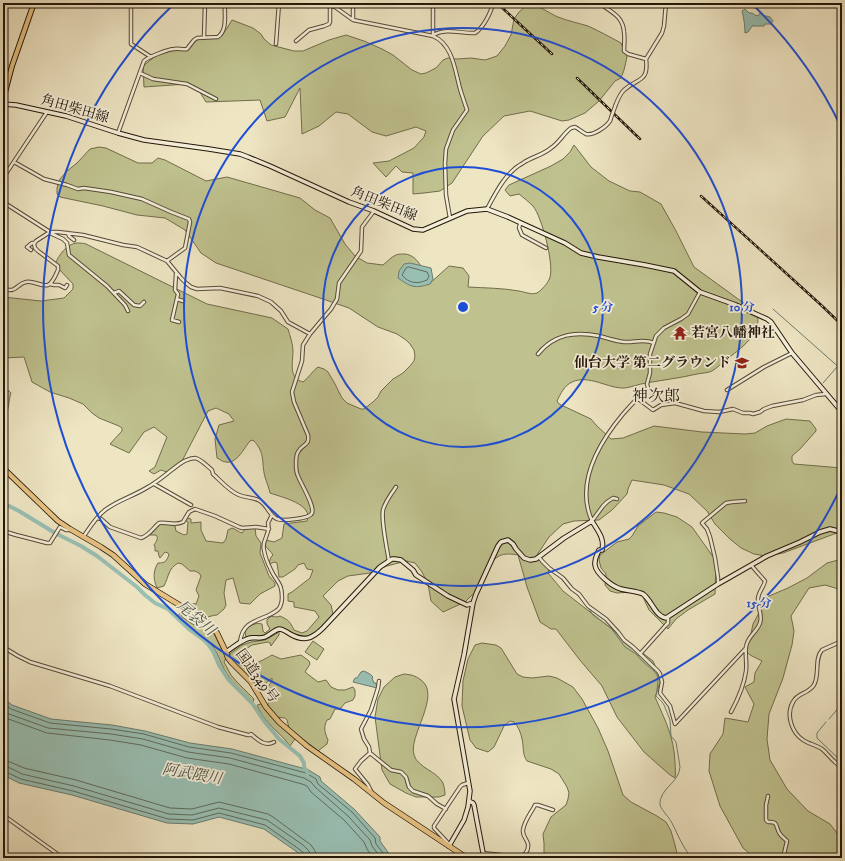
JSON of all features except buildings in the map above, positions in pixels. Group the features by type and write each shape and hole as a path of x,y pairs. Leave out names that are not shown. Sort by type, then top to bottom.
{"highway":[{"name":"国道349号","path":"3,468 56,520 113,555 146,585 207,622 217,633 228,658 251,682 266,707 279,722 307,746 354,779 384,803 467,858"}],"main road":[{"path":"3,100 12,66 34,3"}],"street":[{"path":"131,3 131,44 151,57"},
{"path":"204,3 204,37"},
{"path":"353,3 353,20"},
{"path":"433,3 433,36"},
{"path":"487,3 492,7"},
{"path":"433,36 447,31 475,33 482,28 493,3"},
{"path":"580,3 596,3"},
{"path":"600,3 621,21 624,31 624,51 628,54 646,59"},
{"path":"486,209 504,181 514,170 521,164 551,149 571,128 575,127 588,134 595,133 610,121 619,98 625,90 643,78 645,74 647,63 646,59 662,33 666,3"},
{"path":"118,133 144,61 148,57 172,49 188,49 194,40 200,37 218,37 222,33 225,22 226,4 330,5 353,20 433,36 441,41 452,57 467,110 453,130 446,149 444,163 446,195 450,218"},
{"path":"276,44 279,4"},
{"path":"296,41 309,30 329,24 330,5"},
{"path":"140,73 153,79 187,84 216,98"},
{"name":"角田柴田線","path":"3,104 16,105 66,116 144,140 240,154 413,229 423,230 467,211 486,209 508,217 581,253 674,271 700,292 736,305 767,319 774,326 792,354 842,412"},
{"path":"3,178 47,112"},
{"path":"14,162 44,179 67,185 78,190 84,188 142,199 189,220 190,222 185,248 167,261"},
{"path":"3,202 50,233 63,239 67,243 69,255 107,286 128,311"},
{"path":"83,537 97,518 108,508 154,484 164,475 187,460 197,458 212,470 213,474 233,491 242,496 260,501 265,505 272,516 278,519 291,519 310,516 312,513 311,504 296,470 297,453 306,444 308,435 294,402 292,392 302,361 303,345 337,299 339,283 361,251 362,227 374,211"},
{"path":"520,224 519,228 522,235 546,248"},
{"path":"31,250 27,247 50,232 83,235 137,247 167,261 172,266 176,274 191,287 197,289 220,288 258,296 271,302 281,311 288,322 310,334"},
{"path":"68,233 68,236 74,240"},
{"path":"35,243 36,248 58,266 56,275 49,284"},
{"path":"176,274 175,290 178,294 172,320 178,322"},
{"path":"3,289 16,289 23,282 28,281 43,285 59,285 65,288 67,285"},
{"path":"114,293 119,291 134,305 140,306 144,302"},
{"path":"700,292 688,314 664,328 656,336 650,354 650,376 647,384 648,388 637,398 616,423 595,455 590,468 586,497 588,512 601,536 603,544 602,550 599,550 596,558 595,567 601,576 617,588 642,594 659,615 664,618 668,618 718,584 772,554 820,532 830,529 842,532"},
{"path":"177,299 183,301"},
{"path":"538,354 543,347 551,341 572,334 595,335 626,342 649,340 654,343"},
{"path":"727,390 764,366 792,354"},
{"path":"637,398 653,410 661,405 675,403 704,411 719,412 733,409 743,413 753,414 772,406 826,394"},
{"path":"154,484 191,505"},
{"path":"389,561 384,522 384,509 396,487"},
{"path":"469,783 462,785 434,825 449,845 464,820 470,791 469,783 454,699 464,655 473,603 482,579 500,542 508,540 524,558 530,560 536,559 564,538 592,521 607,502 613,498 617,499"},
{"path":"718,584 715,558 710,537 707,529 702,523 726,503 745,501"},
{"path":"97,518 110,526 141,538 145,537 151,532 159,523 174,525 183,522 189,512 196,509 242,528 256,527 269,529"},
{"path":"240,642 242,633 246,626 272,614 280,608 282,588 271,571 263,549 263,544 269,529 268,523 272,516"},
{"path":"56,520 59,528 71,530"},
{"path":"3,531 50,543 59,528"},
{"path":"539,557 542,562 563,578 579,594 588,606 606,619 624,640 660,674 662,682 660,693 670,706 675,724 746,648"},
{"path":"226,652 240,642 251,638 264,637 279,629 296,637 307,638 312,636 318,632 380,567 392,559 401,560 413,570 416,575 448,596 467,605 473,603"},
{"path":"731,712 742,689 746,672 746,646 761,621 761,611 758,599 765,583 763,578 751,565"},
{"path":"640,654 668,623 668,618"},
{"path":"842,641 820,652 815,683 809,691 800,695 794,701 791,706 790,713 791,722 796,735 803,741 821,748 842,768"},
{"path":"3,647 30,662 110,686 218,727 248,736 251,734 264,743 269,744 274,742"},
{"path":"379,681 370,710 361,729 370,753 391,770 400,772 404,775 412,791 428,796 437,804 446,809"},
{"path":"370,753 355,769 368,785 371,792"},
{"path":"768,796 766,805 766,820 768,822 776,823 781,836 788,841 784,858"},
{"path":"469,801 474,805 484,858"},
{"path":"483,852 522,857 528,848 528,843 523,835 523,829 535,805 553,810"},
{"path":"3,815 63,858"}],"green space":[{"path":"527,5 536,6 558,17 588,26 621,43 627,57 621,78 615,81 599,101 585,113 569,120 562,121 530,111 504,116 483,136 452,183 440,191 413,194 413,173 402,172 396,166 386,177 373,163 389,161 414,148 424,137 426,131 416,127 386,136 372,132 348,114 336,112 319,126 302,134 300,88 285,117 267,121 260,100 206,102 198,89 187,84 144,87 143,66 158,54 189,47 201,37 222,36 232,20 253,28 271,45 294,51 303,51 329,40 346,35 382,49 393,55 412,70 421,74 436,68 443,60 448,58 471,58 485,60 497,56 511,35 514,19"},
{"path":"574,145 591,167 609,181 630,191 640,192 661,204 694,267 756,312 758,319 757,326 750,339 738,351 712,371 643,383 625,388 619,388 592,381 578,380 569,384 561,393 557,401 559,404 591,419 611,439 623,438 654,426 702,432 745,434 755,433 767,426 786,419 810,421 816,431 792,456 792,461 794,464 842,468 842,532 783,553 766,556 754,554 741,548 715,524 707,511 689,494 664,485 632,480 627,494 612,510 599,520 574,521 563,524 549,537 537,555 549,568 548,573 563,591 653,661 661,680 655,697 673,745 675,778 644,752 617,717 602,686 556,629 551,629 540,622 527,587 518,555 504,554 494,559 484,573 476,594 472,595 465,602 443,612 431,601 428,584 422,572 415,563 406,561 387,566 370,573 348,576 338,581 323,596 331,605 333,614 320,629 309,636 296,635 278,628 265,635 246,637 246,630 254,624 262,624 263,631 265,633 270,629 267,624 267,620 272,616 283,617 289,622 294,630 302,633 307,631 319,617 315,611 294,607 294,602 288,601 288,594 310,578 313,570 307,569 304,563 298,565 295,569 283,577 279,577 277,563 269,563 273,555 265,545 266,540 274,542 282,538 284,524 307,521 308,515 306,510 295,502 270,493 265,477 260,449 253,440 250,441 234,461 225,462 217,458 215,439 219,425 234,421 229,414 216,408 208,411 182,461 167,472 161,470 154,474 149,471 155,467 167,437 154,427 144,432 129,453 110,444 122,431 122,428 99,418 83,404 50,392 32,382 24,357 5,358 3,360 3,297 41,301 64,298 73,289 73,284 55,264 66,248 72,244 82,243 207,304 272,318 288,329 293,351 292,370 293,374 298,380 303,382 318,367 324,369 328,372 342,398 347,403 364,409 378,397 381,391 393,379 403,373 414,361 414,350 406,340 397,334 378,327 349,308 216,263 201,253 185,230 165,218 137,215 60,197 57,194 57,188 60,179 90,149 99,147 106,148 138,163 152,163 158,158 165,160 206,181 227,177 300,198 315,210 330,218 345,244 355,256 367,263 383,265 392,257 405,254 414,258 421,266 428,285 449,266 463,268 469,276 468,287 506,289 535,294 543,288 548,281 551,271 549,252 543,230 533,206 519,194 510,196 505,190 509,185 563,159"},
{"path":"3,385 11,393 8,409 3,417"},
{"path":"656,512 677,517 692,527 716,561 715,594 688,610 676,619 668,629 649,610 640,594 632,592 617,593 610,591 605,585 606,574 601,568 599,560 600,555 617,542 629,539 638,526"},
{"path":"186,518 191,519 191,523 201,522 201,530 206,541 223,543 226,539 228,530 232,528 242,533 246,528 255,528 256,536 261,543 260,553 269,576 275,583 275,586 260,594 250,604 240,603 233,578 226,580 224,593 226,605 224,609 217,615 206,617 200,616 186,607 190,603 196,604 199,596 196,590 201,576 199,573 190,571 182,564 178,563 170,570 164,586 157,588 154,578 155,569 158,563 163,563 169,555 165,552 160,558 158,551 155,551 154,545 157,540 157,536 150,535 160,524 175,526 176,531 184,535 187,534 188,522 186,521"},
{"path":"842,559 842,590 825,585 809,588 791,616 794,631 792,645 783,678 769,714 767,739 770,760 787,789 808,811 830,824 842,842 842,858 755,858 743,848 720,806 709,771 710,754 723,734 725,718 748,722 754,704 745,687 754,682 755,673 762,661 750,655 744,649 750,638 753,624 769,596 807,578 827,563"},
{"path":"181,612 182,617 194,625 197,620 209,626 226,658 224,662 231,675 254,699 253,702 229,678 211,644 189,627 178,616"},
{"path":"279,632 279,635 271,646 268,642 252,645 240,653 239,657 247,664 253,664 272,655 281,659 301,655 309,661 310,664 305,672 318,682 326,680 331,687 338,690 345,690 353,687 355,690 353,700 345,703 340,709 335,709 330,719 327,720 325,733 328,740 327,744 318,751 289,728 285,718 276,717 268,709 267,707 272,695 267,688 272,681 272,678 259,689 230,657 230,654 242,645 265,640"},
{"path":"313,641 324,649 317,660 305,652"},
{"path":"482,643 496,645 501,648 517,674 523,677 532,678 549,676 557,678 573,687 582,699 598,728 608,751 623,795 631,802 666,822 671,831 678,858 544,858 543,834 551,817 566,805 569,793 559,774 551,769 527,761 525,758 521,734 514,722 510,721 504,726 494,747 488,752 476,748 470,740 462,706 463,681 468,659 475,645"},
{"path":"404,674 417,677 426,687 428,695 426,705 413,747 414,755 419,763 436,775 443,783 445,795 439,797 416,797 406,793 390,784 382,770 375,717 378,699 384,687 395,677"},
{"path":"261,704 277,723 295,739 290,746 264,717 257,705"}],"water":[{"path":"745,9 749,13 758,16 760,13 770,17 773,21 771,24 765,24 764,26 753,25 748,32 745,33 742,11"},
{"path":"410,263 431,268 433,279 430,284 416,287 398,278 399,271 404,264"},
{"path":"364,671 373,677 372,678 374,683 376,683 377,688 353,682 361,672"},
{"name":"阿武隈川","path":"3,698 12,705 51,719 112,725 145,731 190,743 232,749 307,769 320,777 321,781 354,809 380,837 380,841 392,858 303,858 297,852 264,829 219,817 193,824 167,823 72,795 19,783 3,775"}],"waterway":[{"path":"773,309 842,370"},
{"path":"823,383 837,367"},
{"name":"尾袋川","path":"3,503 97,556 155,603 168,609 189,629 203,639 213,651 219,665 228,679 252,703 264,721 279,739 300,756 308,773"},
{"path":"577,594 581,599"},
{"path":"585,603 593,615 611,628 625,647 636,654 657,675 658,680 656,696 664,705 670,720 671,736 676,742 680,767 675,780 663,794 660,800 660,805 672,823 683,846 692,858"},
{"path":"829,719 842,704"},
{"path":"826,722 817,733 817,738 842,762"}],"railway":[{"path":"497,3 552,54"},
{"path":"577,78 640,139"},
{"path":"701,196 842,325"}],"place":[{"name":"若宮八幡神社","path":"680,333"},
{"name":"仙台大学 第二グラウンド","path":"742,363"}],"district":[{"name":"神次郎","path":"656,396"}]}
